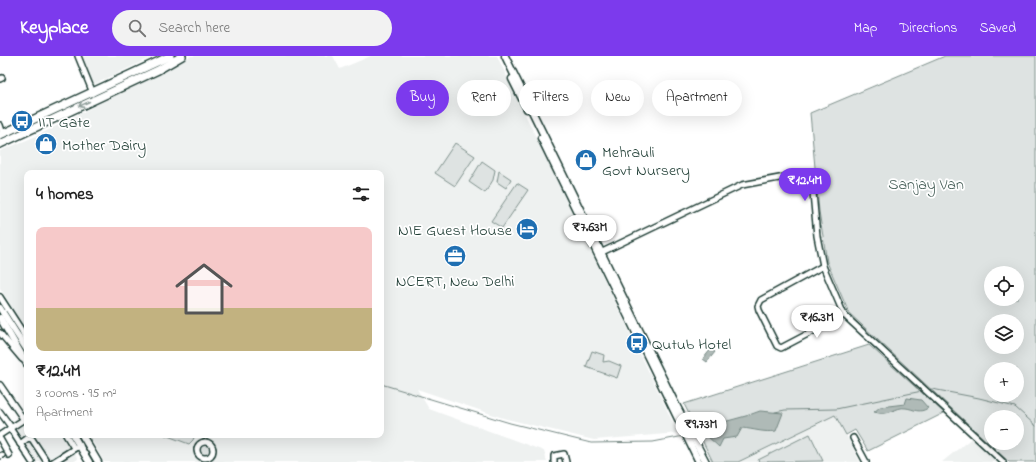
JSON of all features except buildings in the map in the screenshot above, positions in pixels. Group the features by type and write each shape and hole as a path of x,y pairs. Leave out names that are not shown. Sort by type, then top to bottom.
{"highway":[{"path":"2,134 170,56"},
{"path":"0,144 158,70 182,56"}],"main road":[{"path":"501,56 599,253 688,436 699,462"},
{"path":"506,56 599,253"},
{"path":"0,308 4,320 24,358"},
{"path":"4,320 24,346"},
{"path":"688,436 706,462"},
{"path":"74,438 77,447 89,462"},
{"path":"84,438 98,462"}],"street":[{"path":"78,56 93,93"},
{"path":"0,125 2,134"},
{"path":"599,253 742,185 804,172 810,177 812,182 817,236 823,266 844,315 1002,462"},
{"path":"823,266 761,300 758,310 777,346 781,348 844,315"},
{"path":"0,297 24,335"},
{"path":"0,332 24,360"},
{"path":"0,384 24,416"},
{"path":"0,412 32,462"},
{"path":"0,435 24,420"},
{"path":"20,444 28,438 32,439 47,462"},
{"path":"53,462 77,447 69,438"},
{"path":"853,438 866,462"},
{"path":"0,439 9,454"},
{"path":"554,462 554,456 564,454 566,462"}],"shaded area":[{"path":"83,56 154,56 93,85"},
{"path":"191,56 333,56 340,69 371,56 497,56 509,80 457,80 457,116 511,116 511,85 519,102 519,116 526,116 678,433 594,440 503,418 417,389 429,409 544,451 547,462 104,462 91,438 384,438 384,170 24,170 24,326 0,288 0,151 39,135"},
{"path":"711,349 715,352 707,362 703,359"},
{"path":"907,398 921,400 928,408 922,411 899,408 885,413 874,412 880,407 905,404"},
{"path":"760,411 783,413 776,431 742,428 737,437 723,439 719,447 707,436 709,427"},
{"path":"836,415 860,462 738,462"},
{"path":"24,423 24,438 64,438 78,459 73,462 29,462 9,432"},
{"path":"973,437 984,447 984,450 987,450 995,457 996,462 942,462"}],"green space":[{"name":"Sanjay Van","path":"945,56 1036,56 1036,462 1009,462 996,450 1024,450 1024,410 984,410 984,439 849,313 827,262 819,211 810,113"},
{"path":"455,143 475,156 455,186 435,173"},
{"path":"482,161 495,170 493,180 485,193 469,182"},
{"path":"499,171 511,179 506,188 497,182"},
{"path":"517,183 528,190 502,228 491,221"},
{"path":"869,345 944,413 868,451 855,430 846,435 835,415 738,462 713,462 684,404"},
{"path":"592,351 604,355 603,362 609,361 621,366 617,378 586,367"},
{"path":"810,434 823,461 759,462 758,460"},
{"path":"173,438 194,438 189,444"},
{"path":"205,444 210,446 212,451 210,456 205,458 200,456 198,451 200,446"}],"waterway":[{"path":"384,385 510,423 591,443 653,442 684,436"},
{"path":"927,390 932,389 979,398 1015,407 1036,426"},
{"path":"775,412 785,410 836,409 922,391"},
{"path":"695,434 709,432"}],"place":[{"name":"IIT Gate","path":"22,121"},
{"name":"Mother Dairy","path":"46,144"},
{"name":"Mehrauli Govt Nursery","path":"586,160"},
{"name":"NIE Guest House","path":"527,229"},
{"name":"NCERT, New Delhi","path":"455,256"},
{"name":"Qutub Hotel","path":"637,343"}]}
